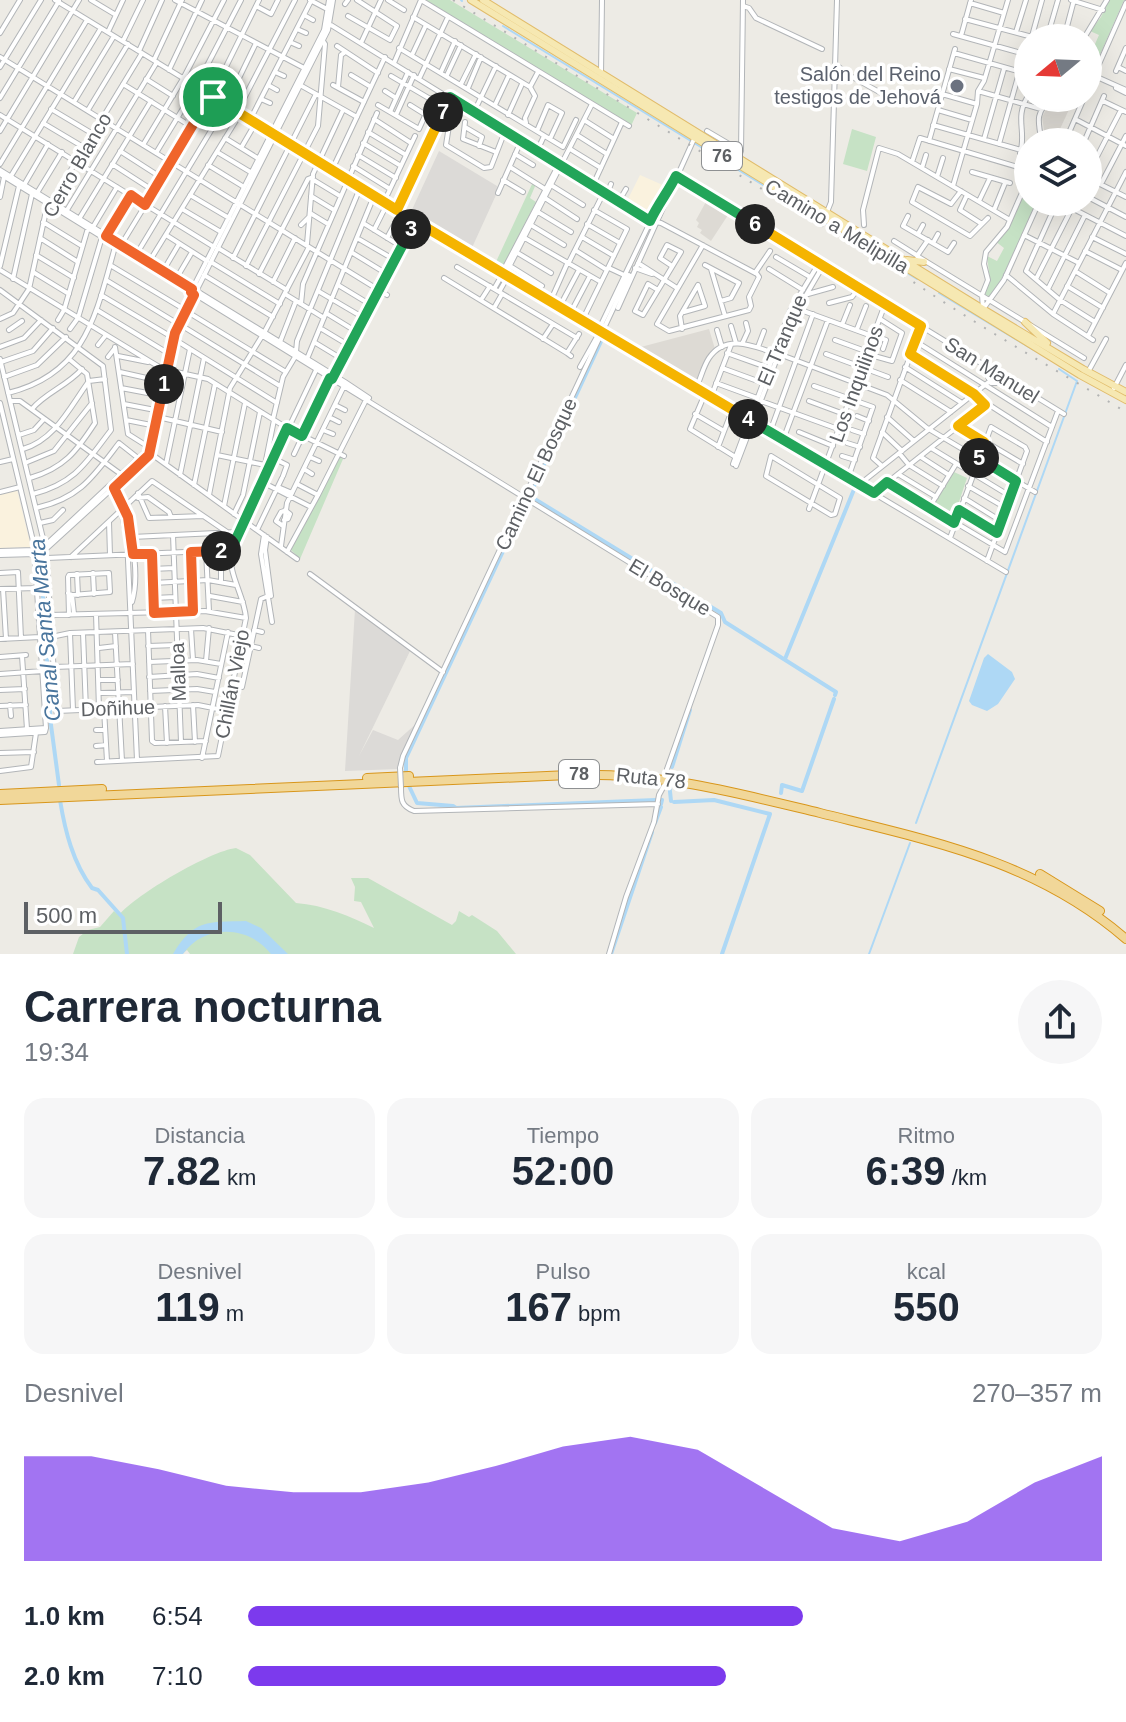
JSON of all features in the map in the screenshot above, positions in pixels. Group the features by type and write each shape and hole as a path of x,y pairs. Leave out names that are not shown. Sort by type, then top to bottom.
{"highway":[{"name":"Ruta 78","path":"0,797 575,769 662,773 736,787 991,853 1062,886 1126,932"},
{"name":"Ruta 78","path":"0,797 569,775 666,778 717,788 982,856 1053,887 1126,939"}],"main road":[{"name":"Camino a Melipilla","path":"471,0 692,141 902,259 1084,372"},
{"name":"Camino a Melipilla","path":"483,0 727,152 740,155 828,217 974,309 1084,372"},
{"path":"709,140 717,137"},
{"path":"725,142 727,152"},
{"path":"902,259 915,258 924,262"},
{"path":"974,309 983,309 989,318"},
{"path":"1025,322 1055,352"},
{"name":"76","path":"1084,372 1114,389 1126,400"},
{"name":"76","path":"1114,389 1126,392"}],"street":[{"path":"0,33 20,0"},
{"path":"0,67 2,59 41,0"},
{"path":"0,131 79,0"},
{"path":"108,32 123,0"},
{"path":"88,110 125,43 143,0"},
{"name":"Cerro Blanco","path":"11,315 29,289 50,203 123,84 162,0"},
{"path":"175,0 304,68"},
{"path":"169,70 202,0"},
{"path":"143,145 183,79 224,0"},
{"path":"156,153 196,87 241,0"},
{"path":"8,393 39,383 69,359 92,326 118,246 210,96 258,3 271,14 278,0"},
{"path":"149,263 225,138 295,0"},
{"path":"241,148 261,99 310,0 330,10"},
{"path":"40,549 139,459 147,447 166,352 177,323 323,41 331,0"},
{"path":"348,16 390,40 397,26 357,0"},
{"path":"361,43 381,0"},
{"path":"388,0 404,10"},
{"path":"394,63 421,0 629,126"},
{"path":"601,74 602,0"},
{"path":"828,217 837,0"},
{"path":"953,186 978,91 1008,0"},
{"path":"1018,24 1026,0"},
{"path":"1037,24 1042,0"},
{"path":"1051,24 1058,0"},
{"path":"1067,24 1073,0 1103,10"},
{"path":"1094,24 1107,0"},
{"path":"0,98 58,1 492,269 531,288 824,467 874,493 1006,572"},
{"path":"95,1 116,15"},
{"path":"66,211 146,79 181,2"},
{"path":"961,36 970,2 1004,13"},
{"path":"743,3 756,18 822,49"},
{"path":"740,155 743,3"},
{"path":"1102,54 1124,14 1126,3"},
{"path":"304,15 313,20"},
{"path":"413,17 530,87 535,96 525,118 526,123"},
{"path":"419,79 448,17"},
{"path":"965,19 1014,32"},
{"path":"0,164 87,20"},
{"path":"328,24 650,221 703,245 755,273 759,279 749,297 750,309 671,331 657,324 703,245"},
{"path":"216,248 328,24"},
{"path":"412,55 426,25"},
{"path":"0,197 4,175 35,136 101,28"},
{"path":"297,29 306,33"},
{"path":"953,34 1014,51"},
{"path":"74,102 114,36"},
{"path":"246,266 318,126 323,41"},
{"path":"444,73 455,41"},
{"path":"290,42 299,46"},
{"path":"136,255 225,105 256,43"},
{"path":"444,73 461,45"},
{"path":"337,46 378,73"},
{"path":"399,48 563,147 576,120"},
{"path":"929,141 955,51 1014,70"},
{"path":"1125,52 1117,69 1126,71"},
{"path":"344,53 341,55 336,86 364,102"},
{"path":"461,84 476,54"},
{"path":"332,170 385,57"},
{"path":"467,88 481,57"},
{"path":"2,59 387,295"},
{"path":"474,112 496,66"},
{"path":"835,67 897,102"},
{"path":"984,139 1005,68"},
{"path":"949,69 984,78"},
{"path":"275,72 284,76"},
{"path":"530,87 538,72"},
{"path":"393,114 411,74"},
{"path":"351,75 371,87"},
{"path":"495,106 509,75"},
{"path":"374,230 432,99 391,76"},
{"path":"146,79 173,96"},
{"path":"1102,80 1126,92"},
{"path":"508,115 523,83"},
{"path":"123,84 192,127"},
{"path":"393,114 396,98 406,84"},
{"path":"268,85 277,90"},
{"path":"300,85 357,117"},
{"path":"385,91 396,98"},
{"path":"978,91 1014,101"},
{"path":"999,144 1014,91"},
{"path":"942,94 977,104"},
{"path":"233,258 318,95"},
{"path":"451,98 446,145 486,169 491,167 505,131"},
{"path":"387,238 451,98"},
{"path":"1075,119 1090,128 1104,98 1124,111 1102,147"},
{"path":"261,99 270,103"},
{"path":"79,219 151,101"},
{"path":"494,308 496,290 545,189 570,149 592,104"},
{"path":"378,105 417,133"},
{"path":"410,105 426,115"},
{"path":"537,131 548,105 562,113 537,151"},
{"path":"51,109 93,134"},
{"path":"209,496 230,393 280,304 308,246 312,178 343,110"},
{"path":"938,110 972,120"},
{"path":"933,125 1020,152 1023,140 1022,112"},
{"path":"1071,128 1078,112"},
{"path":"280,342 377,113"},
{"path":"0,115 273,282 299,303 357,332"},
{"path":"374,119 411,143"},
{"path":"584,120 614,139"},
{"path":"593,185 622,122"},
{"path":"43,123 85,148"},
{"path":"479,146 482,137 465,125 463,138 479,146 496,152"},
{"path":"707,131 740,155"},
{"path":"368,132 406,155"},
{"path":"1102,134 1124,145"},
{"path":"577,135 607,154"},
{"path":"1102,182 1126,136"},
{"path":"225,138 259,159"},
{"path":"912,162 918,140 1014,166"},
{"path":"498,193 521,141"},
{"name":"Camino El Bosque","path":"618,308 692,141"},
{"path":"363,143 401,166"},
{"path":"48,144 21,185 0,268 117,345 165,369 201,377 287,428 341,455"},
{"path":"864,225 863,210 879,148 898,154 1010,220"},
{"path":"570,149 601,168"},
{"path":"120,151 162,178"},
{"path":"13,279 35,194 62,152"},
{"path":"217,152 252,173"},
{"path":"515,154 533,165"},
{"path":"358,155 396,178"},
{"path":"922,168 926,155"},
{"path":"937,177 943,158"},
{"path":"112,164 154,191"},
{"path":"208,165 245,187"},
{"path":"505,274 560,165"},
{"path":"353,166 390,189"},
{"path":"509,167 545,189"},
{"path":"972,172 1007,183 994,210"},
{"path":"4,175 307,359 317,368"},
{"name":"San Manuel","path":"676,176 1061,413 1052,427"},
{"path":"1053,314 1125,176"},
{"path":"312,178 340,196"},
{"path":"259,274 308,179 312,178"},
{"path":"979,202 990,178"},
{"path":"503,180 523,192"},
{"path":"551,300 594,210 611,184"},
{"path":"551,185 583,205"},
{"path":"1102,185 1126,197"},
{"path":"58,320 90,228 117,187"},
{"path":"961,191 951,204 918,187 913,203 970,236 988,218"},
{"path":"267,466 280,386 296,354 297,341 360,188"},
{"path":"619,201 626,189"},
{"name":"Camino El Bosque","path":"658,804 414,811 401,801 400,768 666,189"},
{"path":"70,329 78,318 104,236 131,195"},
{"path":"190,195 229,218"},
{"path":"967,195 960,209 982,224"},
{"path":"311,196 334,210"},
{"path":"307,359 374,196"},
{"path":"545,198 577,219"},
{"name":"Camino El Bosque","path":"659,202 665,198"},
{"path":"50,203 90,228"},
{"path":"1102,204 1126,217"},
{"path":"182,209 221,233"},
{"path":"583,319 627,229 594,210"},
{"path":"983,309 982,295 988,280 984,264 986,252 1014,211"},
{"path":"538,212 571,232"},
{"path":"309,215 328,224"},
{"path":"301,225 309,215"},
{"path":"908,216 903,226 948,252 954,243"},
{"path":"983,309 1006,275 1033,216"},
{"path":"1052,216 1026,271 1060,300 1095,322"},
{"path":"1036,279 1068,216"},
{"path":"1048,289 1085,216"},
{"path":"1087,216 1126,236"},
{"path":"294,454 415,221"},
{"path":"43,222 83,247"},
{"path":"363,223 402,247"},
{"path":"587,224 620,243"},
{"path":"531,225 564,245"},
{"path":"918,234 923,225"},
{"path":"915,258 938,234"},
{"path":"166,235 280,304"},
{"path":"1024,235 1079,263"},
{"path":"523,237 601,282"},
{"path":"581,237 614,256"},
{"path":"1092,237 1126,254"},
{"path":"40,238 78,262"},
{"path":"273,282 295,238"},
{"path":"357,238 395,260"},
{"path":"894,241 915,258 934,267"},
{"path":"163,271 179,244"},
{"path":"658,290 648,284 635,311 643,315 681,252 667,245 660,258 672,266"},
{"path":"118,246 193,292"},
{"path":"575,250 608,269 626,275"},
{"path":"755,273 770,251"},
{"path":"1085,251 1122,270"},
{"path":"176,279 192,252"},
{"path":"351,252 387,274"},
{"path":"516,252 551,273"},
{"path":"36,255 74,278"},
{"path":"776,257 810,277"},
{"path":"193,292 209,261"},
{"path":"924,262 1084,358"},
{"path":"1006,275 1053,314 1091,338 1095,322 1126,263"},
{"name":"El Tranque","path":"804,292 810,277 821,264"},
{"name":"El Tranque","path":"734,465 790,318 821,264"},
{"path":"110,265 286,372"},
{"path":"705,265 739,283 731,298 721,301"},
{"path":"510,266 542,286"},
{"path":"636,266 677,288"},
{"name":"Camino El Bosque","path":"626,275 636,266"},
{"path":"444,278 569,354 578,336 457,267"},
{"path":"711,269 725,316"},
{"path":"769,269 804,292 833,287"},
{"path":"560,306 579,270"},
{"path":"1075,271 1110,293"},
{"path":"32,272 69,294"},
{"path":"505,274 597,331 580,367"},
{"path":"204,275 273,317"},
{"path":"571,312 590,276"},
{"path":"106,280 280,386"},
{"path":"531,288 535,281"},
{"path":"338,285 371,305"},
{"path":"682,312 705,306 698,285 682,312 679,318 682,329"},
{"path":"1067,286 1103,308"},
{"path":"829,303 852,297 859,288"},
{"path":"0,290 101,363 105,379 112,427 81,469 65,482 33,494"},
{"path":"318,290 364,318"},
{"path":"481,300 496,290"},
{"path":"101,295 277,403"},
{"name":"Los Inquilinos","path":"810,506 885,304"},
{"path":"842,325 850,305"},
{"path":"856,330 866,306"},
{"path":"795,307 886,340 883,349"},
{"path":"97,310 166,352"},
{"path":"770,432 813,314"},
{"path":"0,319 11,315 21,322 9,330"},
{"path":"835,340 891,362 902,333 880,319"},
{"path":"0,347 27,336 41,320"},
{"path":"783,440 828,320"},
{"path":"743,342 748,331 746,323"},
{"path":"543,339 553,324"},
{"path":"711,397 733,344 731,326"},
{"path":"883,466 873,460 921,326"},
{"path":"46,730 37,588 40,523 0,360 33,351 53,328"},
{"path":"320,328 350,346"},
{"path":"717,330 722,347"},
{"path":"758,347 764,331"},
{"path":"98,345 106,335"},
{"path":"263,335 280,342 366,400 526,497"},
{"path":"4,377 42,362 66,337"},
{"path":"0,553 40,549 112,490 150,453 172,338"},
{"path":"1084,372 1106,339"},
{"path":"887,482 1005,552 1032,490 1052,427 988,383 915,341"},
{"path":"314,342 343,360"},
{"path":"695,389 708,360 722,347 743,342 893,399 929,429 1032,490"},
{"path":"117,345 128,434 147,447"},
{"path":"108,357 117,345"},
{"path":"166,465 190,349"},
{"path":"727,353 769,368"},
{"name":"El Tranque","path":"758,403 776,354"},
{"path":"826,354 888,377"},
{"path":"910,354 1047,442"},
{"path":"117,356 151,362"},
{"path":"180,475 204,358"},
{"path":"29,478 59,467 95,423 87,374 69,359"},
{"path":"1114,389 1126,365"},
{"path":"905,367 962,403"},
{"path":"267,466 317,368"},
{"path":"722,368 763,383"},
{"path":"32,409 39,400 57,391 82,369"},
{"path":"857,486 988,383 991,369"},
{"path":"119,372 160,381"},
{"path":"988,383 997,384 1004,377"},
{"path":"287,552 369,398 332,378"},
{"path":"22,449 41,443 89,381 105,379"},
{"path":"900,380 951,412"},
{"path":"716,383 758,403 778,407 839,430"},
{"path":"194,485 215,384"},
{"path":"280,547 284,523 291,512 285,511 291,495 344,386"},
{"path":"814,386 872,406 848,478"},
{"path":"121,388 158,395"},
{"path":"695,389 857,486"},
{"path":"704,396 690,425 691,430 737,458"},
{"path":"10,401 20,401 122,475"},
{"path":"809,401 844,414"},
{"path":"0,403 20,487 40,549 47,558 57,719"},
{"path":"25,463 50,454 68,436 92,403"},
{"path":"224,507 245,403"},
{"path":"124,404 155,410"},
{"path":"335,405 345,410"},
{"path":"874,493 985,405"},
{"path":"234,514 243,495 260,412"},
{"path":"718,447 731,413"},
{"path":"695,414 724,431"},
{"path":"857,416 869,421"},
{"path":"157,417 222,432"},
{"path":"329,417 339,422"},
{"path":"887,417 914,441"},
{"path":"19,435 34,430 44,419"},
{"path":"126,420 151,425"},
{"path":"958,426 1023,464"},
{"path":"950,538 990,427 1027,449 987,561"},
{"path":"323,430 332,434"},
{"path":"852,430 864,434"},
{"path":"799,432 833,446"},
{"path":"882,432 909,465 943,486"},
{"path":"36,508 58,502 77,492 91,481 119,443 139,459"},
{"path":"847,443 860,447"},
{"path":"931,448 1010,496"},
{"path":"150,453 297,559"},
{"path":"217,455 267,466"},
{"path":"771,456 840,498 835,514 810,506 765,474 771,456"},
{"path":"842,456 855,460"},
{"path":"310,457 319,461"},
{"path":"920,457 949,475"},
{"path":"257,530 287,465 273,458"},
{"path":"0,462 13,459"},
{"path":"929,508 956,464"},
{"name":"Chillán Viejo","path":"202,758 217,757 245,634 243,602 230,567 231,550 267,466"},
{"path":"304,469 312,474"},
{"path":"898,474 936,497"},
{"path":"246,477 253,479"},
{"path":"47,558 78,554 152,481 218,530"},
{"path":"262,482 311,507"},
{"path":"0,484 1,492 20,487"},
{"path":"297,484 318,495"},
{"path":"968,486 1006,508"},
{"path":"112,490 132,537 130,554"},
{"path":"138,496 147,517 195,513"},
{"path":"138,496 148,497 169,512 171,517"},
{"name":"El Bosque","path":"526,497 718,617 718,625 667,769"},
{"path":"964,498 1001,521"},
{"path":"122,508 134,595 131,631 137,760"},
{"path":"40,523 53,520 63,510"},
{"path":"959,510 997,533"},
{"path":"109,521 110,555"},
{"path":"132,537 218,530 238,532"},
{"name":"Malloa","path":"173,535 181,742"},
{"path":"265,536 265,550 272,622 261,554 265,536"},
{"path":"78,554 231,550"},
{"path":"206,551 209,611"},
{"path":"221,551 221,582"},
{"path":"191,552 193,611"},
{"path":"152,554 154,613"},
{"path":"152,569 174,568"},
{"path":"0,573 18,572 21,638"},
{"path":"93,573 94,594"},
{"path":"109,573 110,592 73,595 69,575 109,573"},
{"path":"71,614 77,574"},
{"path":"310,574 443,672"},
{"path":"153,583 208,580 236,585"},
{"path":"37,588 2,589 3,639 40,637"},
{"path":"208,595 243,602"},
{"path":"242,687 257,617 257,602 268,596"},
{"path":"153,598 175,597"},
{"path":"50,615 209,611 246,618"},
{"path":"96,614 107,761"},
{"path":"257,617 264,618"},
{"path":"51,637 70,633 209,628 245,634 262,632"},
{"path":"206,661 209,628"},
{"path":"191,629 193,660"},
{"path":"148,630 153,742 206,741"},
{"path":"115,632 122,761"},
{"path":"97,762 202,758 228,632"},
{"path":"70,633 73,710"},
{"path":"83,633 86,710"},
{"path":"148,646 177,645"},
{"path":"97,648 116,646"},
{"path":"251,646 259,648"},
{"path":"0,657 24,656 27,729"},
{"path":"149,662 193,660 221,664"},
{"path":"246,662 255,662"},
{"path":"54,667 133,664"},
{"path":"0,674 43,671"},
{"path":"149,677 197,674 219,678"},
{"path":"99,680 118,680"},
{"path":"0,690 25,689"},
{"path":"150,691 216,692"},
{"path":"100,693 134,692"},
{"path":"10,705 11,716"},
{"path":"0,706 26,705"},
{"path":"193,705 195,742"},
{"name":"Doñihue","path":"57,711 193,705 228,711"},
{"path":"165,706 167,743"},
{"path":"0,733 46,730"},
{"path":"0,733 46,730"},
{"path":"96,730 105,730"},
{"path":"0,771 30,768 34,762 36,733"},
{"path":"96,746 106,745"},
{"path":"0,753 34,752"},
{"path":"609,954 666,781"}],"shaded area":[{"path":"1045,112 1068,112 1060,128 1044,128 1042,117"},
{"path":"439,151 497,186 496,195 470,252 410,214"},
{"path":"640,175 665,186 648,216 626,203"},
{"path":"708,198 730,212 711,241 700,233 702,230 697,227 699,223 696,220"},
{"path":"709,329 715,349 706,358 695,383 637,348"},
{"path":"17,490 31,547 0,548 0,494"},
{"path":"355,609 411,649 359,756 373,730 398,740 417,723 398,769 345,771"}],"green space":[{"path":"423,0 450,0 637,113 631,126"},
{"path":"1109,0 1124,0 1102,50 1102,24 1096,24"},
{"path":"852,129 876,137 867,171 843,164"},
{"path":"533,182 536,184 530,198 536,202 502,268 495,264"},
{"path":"1014,216 1031,216 990,297 984,294 990,280 987,256 997,261 1004,248 995,241 1008,228"},
{"path":"339,457 343,459 300,559 291,550"},
{"path":"954,472 967,478 953,520 932,507"},
{"path":"236,848 250,855 296,903 346,915 374,928 361,902 354,901 355,887 351,878 368,878 452,925 459,911 469,917 472,915 497,931 516,954 190,954 187,950 182,954 73,954 79,937 88,930 100,927 114,911 119,915 141,896 174,875 209,857"}],"water":[{"path":"988,654 1012,672 1015,679 998,704 987,711 969,701"},
{"path":"246,921 261,928 288,954 271,954 251,938 227,932 203,937 183,954 173,954 195,928 212,923"}],"waterway":[{"path":"503,26 917,279"},
{"path":"939,293 1037,352"},
{"path":"529,497 604,335"},
{"path":"916,823 1077,381 1059,369"},
{"path":"785,659 855,487"},
{"path":"533,498 721,613 725,622 836,692 835,695"},
{"path":"406,773 406,758 527,500"},
{"name":"Canal Santa Marta","path":"40,548 51,725 59,785"},
{"path":"781,793 782,785 802,791 834,699"},
{"path":"672,767 690,710"},
{"path":"669,782 671,801"},
{"path":"409,786 417,803 456,808 656,800"},
{"name":"Canal Santa Marta","path":"60,800 67,835 80,868 92,888 98,890 123,918 127,954"},
{"path":"661,804 662,800"},
{"path":"674,802 714,800 770,814 722,954"},
{"path":"655,823 661,807"},
{"path":"611,954 652,832"},
{"path":"869,954 910,843"}],"railway":[{"path":"453,0 989,331 1126,412"}],"place":[{"name":"Salón del Reino testigos de Jehová","path":"957,86"}],"route":[{"path":"210,96 213,97 397,210 450,97 650,221 676,176 921,326 910,354 974,394 985,405 958,426 984,442 979,458 1016,481 997,533 959,510 954,523 887,482 874,493 415,221 302,436 287,428 231,550 191,552 193,611 154,613 152,554 133,554 128,517 114,488 150,453 175,333 194,295 192,289 106,236 131,195 145,205 210,96"}]}
